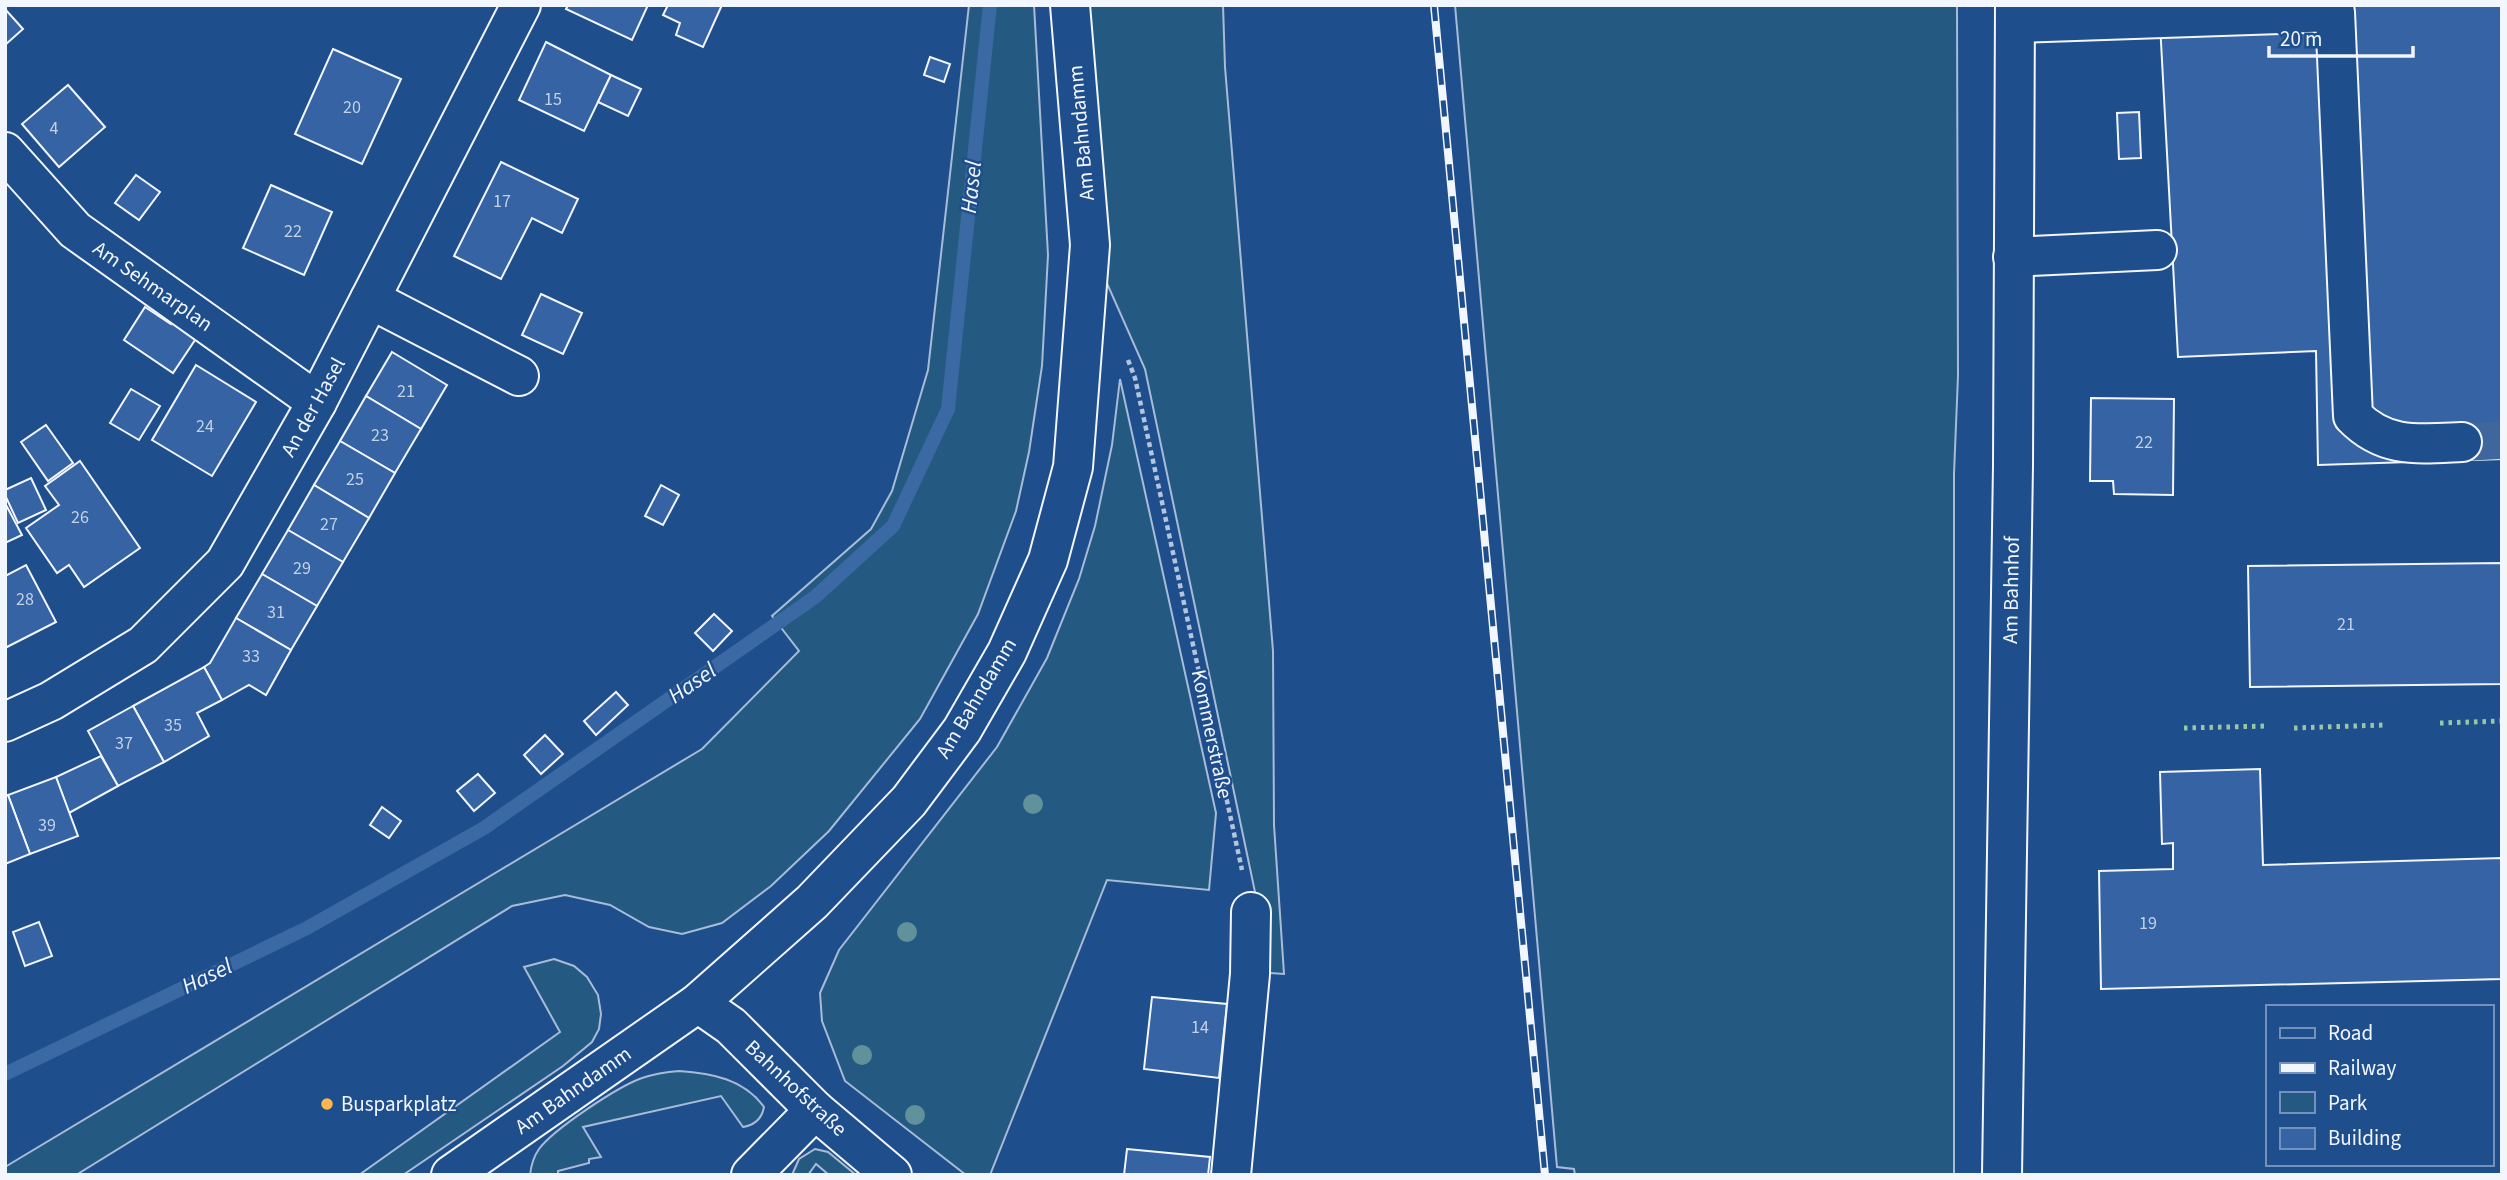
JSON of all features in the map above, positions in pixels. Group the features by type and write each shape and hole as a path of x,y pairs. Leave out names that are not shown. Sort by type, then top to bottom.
{"street":[{"name":"An der Hasel","path":"5,722 51,701 143,645 225,563 317,402 521,5"},
{"name":"Am Bahndamm","path":"451,1175 698,1003 812,902 909,800 962,730 1007,652 1048,560 1073,467 1090,245 1070,5"},
{"path":"2016,14 2335,12 2353,416 2366,430 2384,439 2417,444 2462,442"},
{"name":"Am Bahnhof","path":"2002,1175 2013,465 2016,14"},
{"name":"Am Sehmarplan","path":"5,152 75,230 317,402"},
{"path":"2013,257 2157,250"},
{"path":"370,299 519,376"},
{"path":"1231,1175 1250,974 1251,912"},
{"name":"Bahnhofstraße","path":"698,1003 731,1027 815,1110 892,1175"},
{"path":"751,1175 815,1110"}],"path":[{"name":"Kommerstraße","path":"1084,321 1119,337 1135,378 1251,912"}],"green space":[{"path":"969,5 1034,5 1048,255 1042,366 1029,452 1016,511 978,614 920,719 829,831 771,886 722,923 682,934 649,927 610,905 565,895 512,906 76,1175 5,1175 5,1167 702,749 799,651 772,616 871,529 892,491 928,370"},
{"path":"1070,5 1223,5 1225,67 1273,651 1274,825 1284,974 1259,972 1259,911 1145,369 1090,245"},
{"path":"1455,5 1957,5 1954,1175 1575,1175 1574,1169 1557,1167"},
{"path":"1120,379 1216,813 1209,890 1107,880 990,1175 966,1175 845,1081 822,1021 820,993 839,950 997,747 1047,658 1079,579 1095,526 1112,445"},
{"path":"554,959 574,966 587,977 598,995 601,1014 599,1029 592,1042 563,1066 403,1175 359,1175 560,1032 524,967"},
{"path":"679,1071 715,1076 737,1084 756,1097 764,1107 762,1114 754,1123 743,1127 721,1096 583,1127 601,1157 558,1171 558,1175 530,1175 539,1149 587,1109 642,1078"},
{"path":"815,1149 828,1152 856,1175 829,1175 816,1164 808,1175 792,1175 799,1159"}],"building":[{"path":"568,5 648,5 632,40 566,9"},
{"path":"668,5 722,5 703,47 676,35 680,23 663,15"},
{"path":"2159,5 2502,5 2502,459 2318,465 2316,351 2178,357"},
{"path":"5,9 23,29 5,45"},
{"path":"546,42 611,75 584,131 519,100"},
{"path":"333,49 401,79 362,164 295,134"},
{"path":"930,57 950,64 944,82 924,75"},
{"path":"611,75 641,89 628,116 598,102"},
{"path":"68,85 105,127 59,167 22,124"},
{"path":"2139,112 2141,158 2119,159 2117,113"},
{"path":"501,162 578,199 562,233 532,218 501,279 454,256"},
{"path":"136,175 160,192 139,220 115,203"},
{"path":"271,185 332,212 304,275 243,248"},
{"path":"541,294 582,313 563,354 522,335"},
{"path":"145,307 171,324 175,318 199,334 173,373 124,340"},
{"path":"392,352 447,385 421,429 366,396"},
{"path":"196,365 256,402 212,476 152,440"},
{"path":"131,389 160,406 139,440 110,423"},
{"path":"366,396 421,429 395,473 340,441"},
{"path":"2091,398 2174,399 2173,495 2114,494 2113,481 2090,481"},
{"path":"46,425 73,463 48,481 21,442"},
{"path":"340,441 395,473 369,518 314,485"},
{"path":"80,461 140,548 84,587 69,565 57,573 26,528 59,505 45,486"},
{"path":"31,478 46,510 18,523 5,490"},
{"path":"314,485 369,518 343,562 288,530"},
{"path":"661,485 679,495 663,525 645,516"},
{"path":"5,503 22,535 5,543"},
{"path":"288,530 343,562 317,606 262,574"},
{"path":"2502,563 2502,684 2250,687 2248,566"},
{"path":"26,565 56,622 5,648 5,576"},
{"path":"262,574 317,606 291,650 236,618"},
{"path":"714,614 732,631 713,651 695,633"},
{"path":"236,618 291,650 266,695 249,685 222,700 204,667 210,663"},
{"path":"204,667 222,700 197,713 209,736 164,762 133,706"},
{"path":"616,692 628,705 596,735 584,721"},
{"path":"133,706 164,762 118,786 88,731"},
{"path":"545,735 563,754 541,774 524,755"},
{"path":"101,756 118,786 69,813 56,777"},
{"path":"2260,769 2263,865 2502,858 2502,979 2101,989 2099,871 2173,869 2173,843 2162,844 2160,772"},
{"path":"478,774 495,793 474,811 457,791"},
{"path":"56,777 78,836 30,854 8,795"},
{"path":"8,795 30,854 5,864 5,796"},
{"path":"382,807 401,821 389,838 370,825"},
{"path":"39,922 52,956 25,966 13,932"},
{"path":"1152,997 1227,1004 1219,1078 1144,1069"},
{"path":"1127,1149 1210,1157 1208,1175 1124,1175"}],"waterway":[{"name":"Hasel","path":"5,1074 307,928 484,828 815,597 893,526 948,409 990,5"}],"tunnel":[{"path":"2462,442 2502,440"}],"railway":[{"path":"1434,5 1545,1175"}],"hedge":[{"path":"2440,723 2502,721"},
{"path":"2294,728 2383,725"},
{"path":"2184,728 2268,726"}],"place":[{"name":"Busparkplatz","path":"327,1104"}]}
